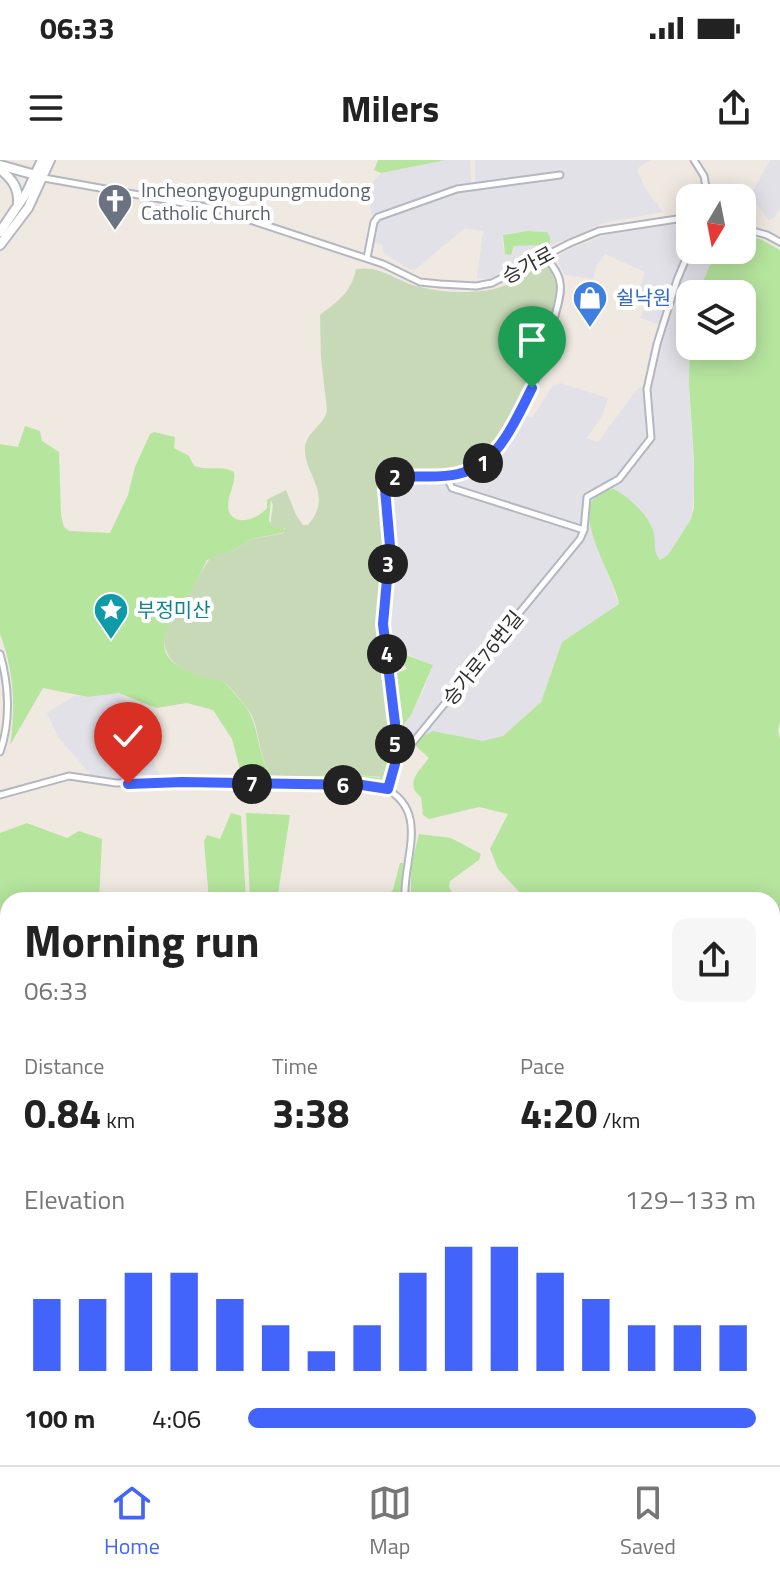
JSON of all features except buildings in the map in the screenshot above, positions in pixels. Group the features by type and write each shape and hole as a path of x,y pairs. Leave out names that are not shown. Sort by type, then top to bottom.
{"street":[{"path":"0,245 23,215 42,160"},
{"path":"0,232 50,160"},
{"path":"694,160 706,184"},
{"path":"0,167 38,178"},
{"path":"0,167 17,187 18,207"},
{"path":"367,258 374,222 378,217 457,189 560,175"},
{"name":"승가로","path":"38,178 217,209 367,258 420,282 476,286 501,280 578,239 607,229 676,219"},
{"path":"756,232 780,242"},
{"path":"545,256 561,286 550,338 536,380 496,451 480,465 449,482 452,488 584,530"},
{"name":"승가로76번길","path":"388,789 395,764 577,544 584,530 587,497 619,479 651,438 647,389 657,344 684,264"},
{"path":"395,764 393,696 383,624 390,546 385,489 396,477 457,475"},
{"path":"0,654 7,709 0,752"},
{"path":"0,795 69,776 116,783 362,785 388,789 404,805 412,825 404,892"}],"shaded area":[{"path":"446,160 470,160 471,184 475,182 475,160 651,160 637,171 663,212 603,223 550,246 546,232 505,234 502,237 504,252 513,253 514,246 540,245 546,249 489,279 477,278 483,231 464,229 416,269 410,270 383,252 382,244 372,243 375,224 370,209 373,182 381,173"},
{"path":"770,160 780,160 780,208 774,218 769,220 756,204 756,185"},
{"path":"676,224 676,264 711,264 704,280 676,280 676,360 689,360 695,485 691,519 668,555 659,560 655,555 651,526 640,511 614,489 597,495 593,535 619,604 562,642 541,702 503,736 490,741 477,741 447,733 427,733 418,743 402,730 422,694 433,665 389,651 386,608 393,541 387,495 390,486 396,481 459,477 481,468 503,447 522,414 532,418 552,387 560,383 608,398 603,414 587,438 598,442 638,388 650,385 665,326 640,318 645,306 635,301 645,272 605,254 596,267 593,279 565,275 556,258 606,235"},
{"path":"122,694 162,780 119,781 93,777 58,737 47,713 74,696"}],"green space":[{"path":"378,160 446,160 381,173 374,170"},
{"path":"547,232 550,246 546,249 540,245 514,246 511,255 505,254 503,235"},
{"path":"756,238 780,250 780,892 519,892 498,869 490,849 508,814 479,807 429,819 423,815 421,797 413,782 429,758 416,746 423,736 433,731 483,741 503,736 541,702 562,642 619,604 590,521 590,506 598,495 614,489 638,508 652,527 660,560 668,555 691,519 694,459 689,360 756,360 756,280 704,280 711,264 756,264"},
{"path":"544,265 551,270 557,288 546,339 531,381 498,445 478,462 461,470 401,473 389,477 383,486 380,499 387,543 380,632 390,713 382,777 341,774 299,778 271,775 252,716 244,704 223,682 190,673 176,664 167,652 164,635 210,558 234,550 252,539 284,533 285,528 270,526 273,505 270,498 286,490 303,525 308,525 316,514 318,494 308,467 305,447 327,410 320,315 347,290 356,269 374,269 429,289 463,292 497,288"},
{"path":"25,426 40,431 42,441 59,452 61,515 64,527 69,531 110,533 128,495 135,467 150,434 154,432 175,437 174,448 189,456 194,466 234,472 228,506 236,519 251,519 260,514 271,498 269,521 275,529 283,527 286,532 252,539 207,560 168,629 165,648 168,657 176,665 194,673 222,681 241,701 252,718 262,757 271,775 380,778 390,713 390,760 384,782 243,780 232,739 213,710 187,703 156,708 119,693 88,697 43,688 10,745 12,689 0,634 0,444 18,447"},
{"path":"403,654 433,665 412,713 399,732 393,675 407,669 401,660"},
{"path":"231,813 241,816 246,892 208,892 204,841 207,835 220,839"},
{"path":"246,813 290,815 278,892 250,892"},
{"path":"27,823 67,838 79,831 102,839 99,892 0,892 0,833"},
{"path":"419,834 451,838 481,854 479,860 450,881 452,892 411,892 411,866"},
{"path":"400,863 403,863 401,892 391,892"}],"place":[{"name":"Incheongyogupungmudong Catholic Church","path":"115,232"},
{"name":"쉴낙원","path":"590,329"},
{"name":"부정미산","path":"111,641"}],"route":[{"path":"128,784 362,785 388,789 395,764 395,723 383,624 390,546 385,489 396,477 457,475 473,469 496,451 507,436 532,388"}]}
